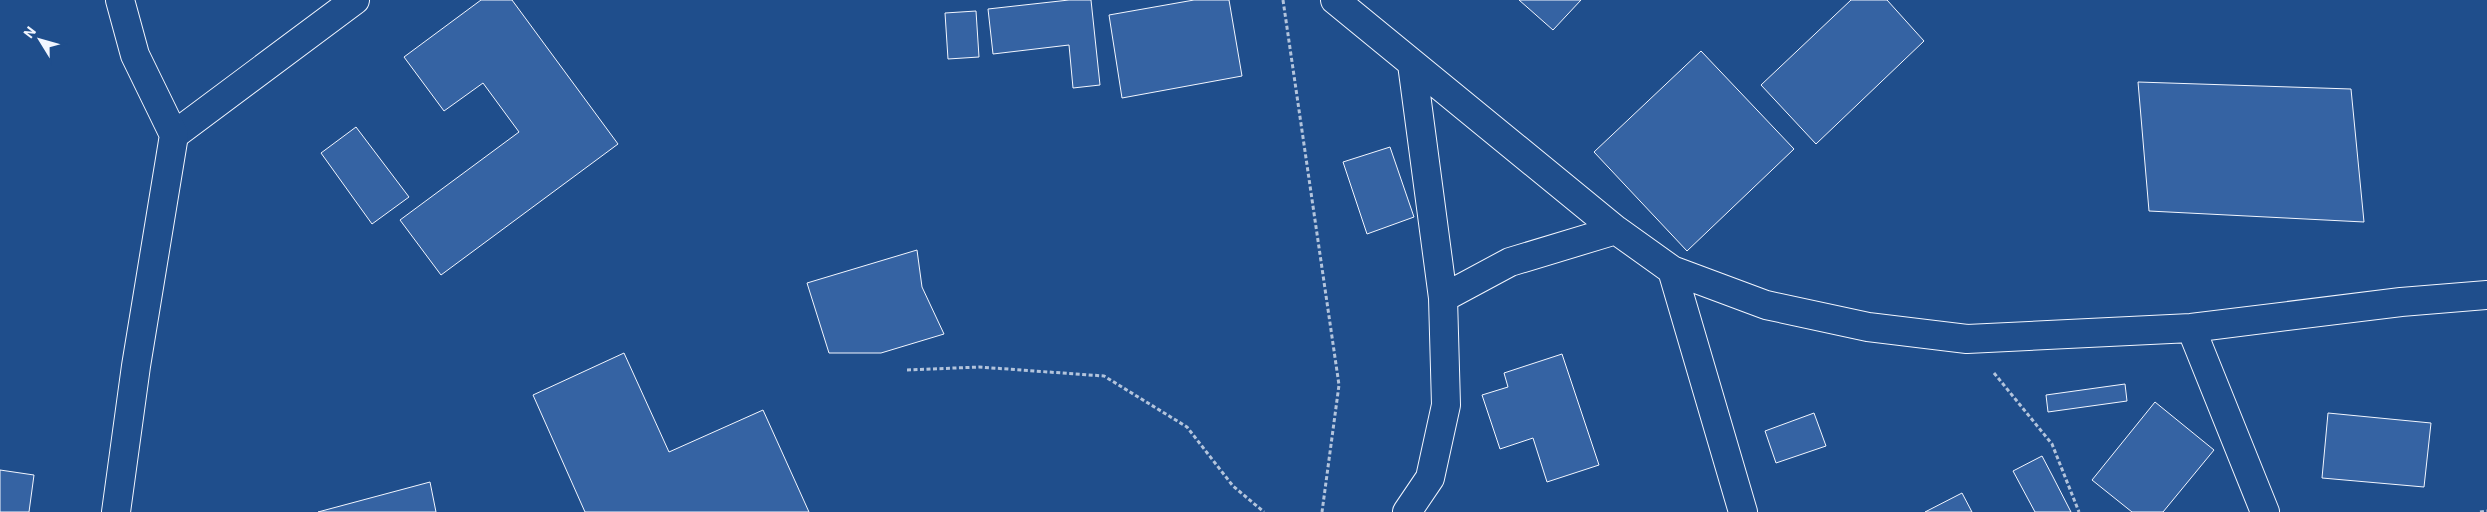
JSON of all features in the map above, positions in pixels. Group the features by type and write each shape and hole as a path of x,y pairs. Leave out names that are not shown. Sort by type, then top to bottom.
{"street":[{"path":"116,512 136,366 174,135 135,55 120,0"},
{"path":"174,135 355,0"},
{"path":"1335,0 1616,230 1672,270 1766,305 1868,327 1967,340 2191,328 2401,302 2487,295"},
{"path":"1407,512 1430,478 1446,405 1443,298 1412,64"},
{"path":"1443,298 1510,262 1616,230"},
{"path":"1672,270 1743,512"},
{"path":"2191,328 2265,512"}],"path":[{"path":"1283,0 1339,385 1322,512"},
{"path":"1967,340 2052,444 2078,512"},
{"path":"908,370 979,367 1104,376 1187,428 1233,486 1264,512"},
{"path":"2480,512 2487,511"}],"building":[{"path":"481,0 512,0 618,144 441,275 400,220 519,132 483,83 444,111 404,57"},
{"path":"1069,0 1091,0 1100,85 1073,88 1069,45 993,54 988,9"},
{"path":"1194,0 1229,0 1242,76 1122,98 1109,15"},
{"path":"1519,0 1581,0 1553,30"},
{"path":"1851,0 1887,0 1924,41 1816,144 1761,85"},
{"path":"976,11 979,57 948,59 945,13"},
{"path":"1701,51 1794,149 1687,251 1594,152"},
{"path":"2138,82 2351,89 2364,222 2149,211"},
{"path":"356,127 409,197 372,224 321,153"},
{"path":"1390,147 1414,217 1367,234 1343,162"},
{"path":"917,250 922,287 944,334 881,353 829,353 807,283"},
{"path":"624,353 669,452 763,410 809,512 585,512 533,395"},
{"path":"1562,354 1599,465 1547,482 1533,438 1500,449 1482,395 1508,387 1504,373"},
{"path":"2125,384 2127,401 2048,412 2046,395"},
{"path":"2155,402 2214,450 2163,512 2132,512 2092,480"},
{"path":"1814,413 1826,446 1776,463 1765,431"},
{"path":"2328,413 2431,423 2424,487 2322,478"},
{"path":"2042,456 2071,512 2035,512 2013,471"},
{"path":"0,470 34,475 29,512 0,512"},
{"path":"430,482 436,512 318,512"},
{"path":"1962,493 1972,512 1925,512"}]}
